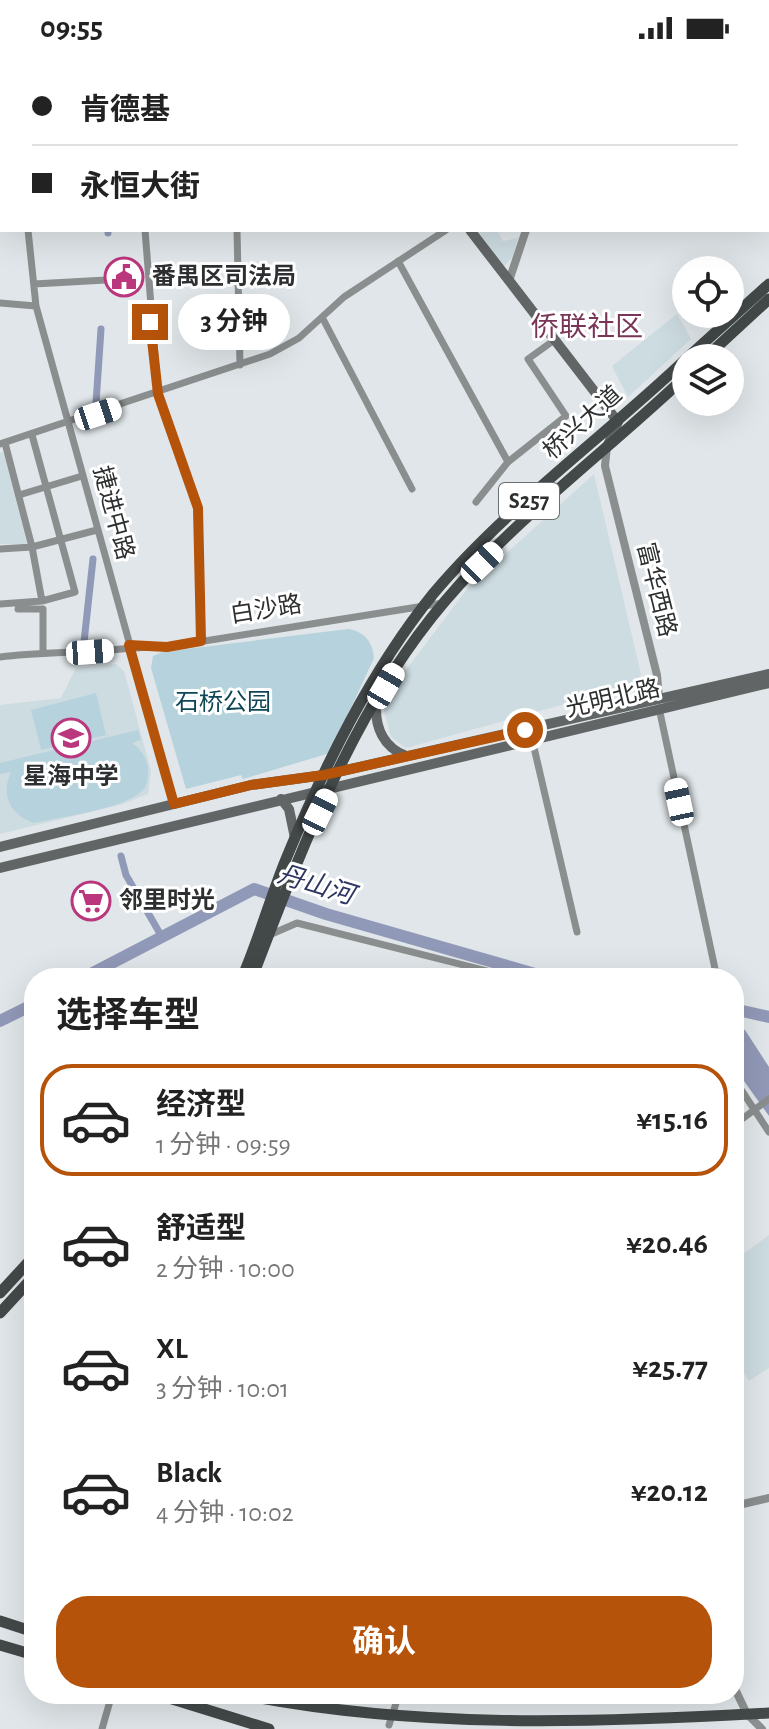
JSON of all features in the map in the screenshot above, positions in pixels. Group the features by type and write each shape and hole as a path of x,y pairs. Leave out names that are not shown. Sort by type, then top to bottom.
{"main road":[{"path":"472,232 618,422 607,446"},
{"name":"桥兴大道","path":"703,344 769,284"},
{"path":"720,344 769,299"},
{"name":"桥兴大道","path":"282,883 295,838 324,775 369,689 425,605 473,552 672,372"},
{"name":"桥兴大道","path":"282,883 376,704 443,603 512,533 672,388"},
{"name":"光明北路","path":"0,868 532,739 769,674"},
{"name":"光明北路","path":"0,847 272,782 324,775 659,703 769,683"},
{"path":"376,704 376,721 383,738 392,748 408,757"},
{"path":"272,782 278,800 289,809 295,838"},
{"name":"S257","path":"246,968 282,883"},
{"name":"S257","path":"256,968 274,905"},
{"path":"0,1293 24,1267"},
{"path":"0,1313 24,1287"},
{"path":"0,1621 24,1629"},
{"path":"0,1645 24,1652"},
{"path":"188,1704 269,1729"},
{"path":"281,1704 389,1725 467,1729 769,1713"}],"street":[{"name":"捷进中路","path":"28,232 36,306 174,804"},
{"path":"145,232 158,394 198,508 201,641"},
{"path":"237,232 240,365"},
{"path":"42,601 19,495 2,444 270,354 299,338 344,297 443,232"},
{"path":"509,281 525,232"},
{"path":"398,261 508,462"},
{"path":"34,284 106,280"},
{"path":"0,303 36,306"},
{"path":"322,317 412,489"},
{"path":"476,502 508,462 566,416 528,359 553,341"},
{"path":"0,604 42,601 75,592 32,435"},
{"name":"富华西路","path":"607,446 605,466 657,675 659,703 715,968"},
{"path":"19,495 82,476"},
{"path":"0,549 32,547 97,530"},
{"name":"白沙路","path":"0,657 43,651 90,652 129,645 167,647 443,603"},
{"path":"18,609 43,609 43,651"},
{"path":"532,739 577,932"},
{"path":"267,936 297,923 474,968"},
{"path":"744,1092 757,1108 769,1132"},
{"path":"744,1118 769,1099"},
{"path":"744,1504 769,1498"},
{"path":"104,1729 111,1704"},
{"path":"389,1725 396,1704"},
{"path":"742,1704 747,1714 762,1729"}],"shaded area":[{"path":"478,232 498,232 503,241 518,238 513,257 504,266"},
{"path":"672,318 672,328 685,328 691,339 686,344 672,344 672,356 628,397 612,366"},
{"path":"4,452 27,544 0,544 0,453"},
{"path":"594,474 641,674 637,684 406,748 391,737 384,711 400,678 467,589"},
{"name":"星海中学","path":"116,664 124,671 151,771 148,794 123,804 0,834 0,705 61,698 76,668"},
{"path":"744,1030 769,1067 769,1116 744,1081"},
{"path":"769,1235 769,1368 749,1381 744,1373 744,1254"}],"green space":[{"name":"石桥公园","path":"348,629 367,638 374,658 330,753 243,779 241,775 186,789 151,668 153,656 162,652"},
{"path":"96,693 106,735 41,750 31,710"},
{"path":"138,730 141,740 132,743 144,757 148,777 144,789 133,797 107,807 34,823 19,815 10,804 7,789 11,772 0,774 0,763"}],"waterway":[{"path":"96,403 101,329"},
{"path":"84,642 93,559"},
{"path":"121,856 126,875 162,937"},
{"name":"丹山河","path":"102,968 254,889 326,914 514,968"},
{"name":"丹山河","path":"0,1021 24,1009"},
{"name":"丹山河","path":"744,1011 769,1017"}],"place":[{"name":"番禺区司法局","path":"124,277"},
{"name":"星海中学","path":"71,738"},
{"name":"邻里时光","path":"91,901"}],"district":[{"name":"侨联社区","path":"587,328"}],"route":[{"path":"150,322 158,394 198,508 202,580 201,641 167,647 129,645 174,804 251,785 324,775 525,730"}]}
